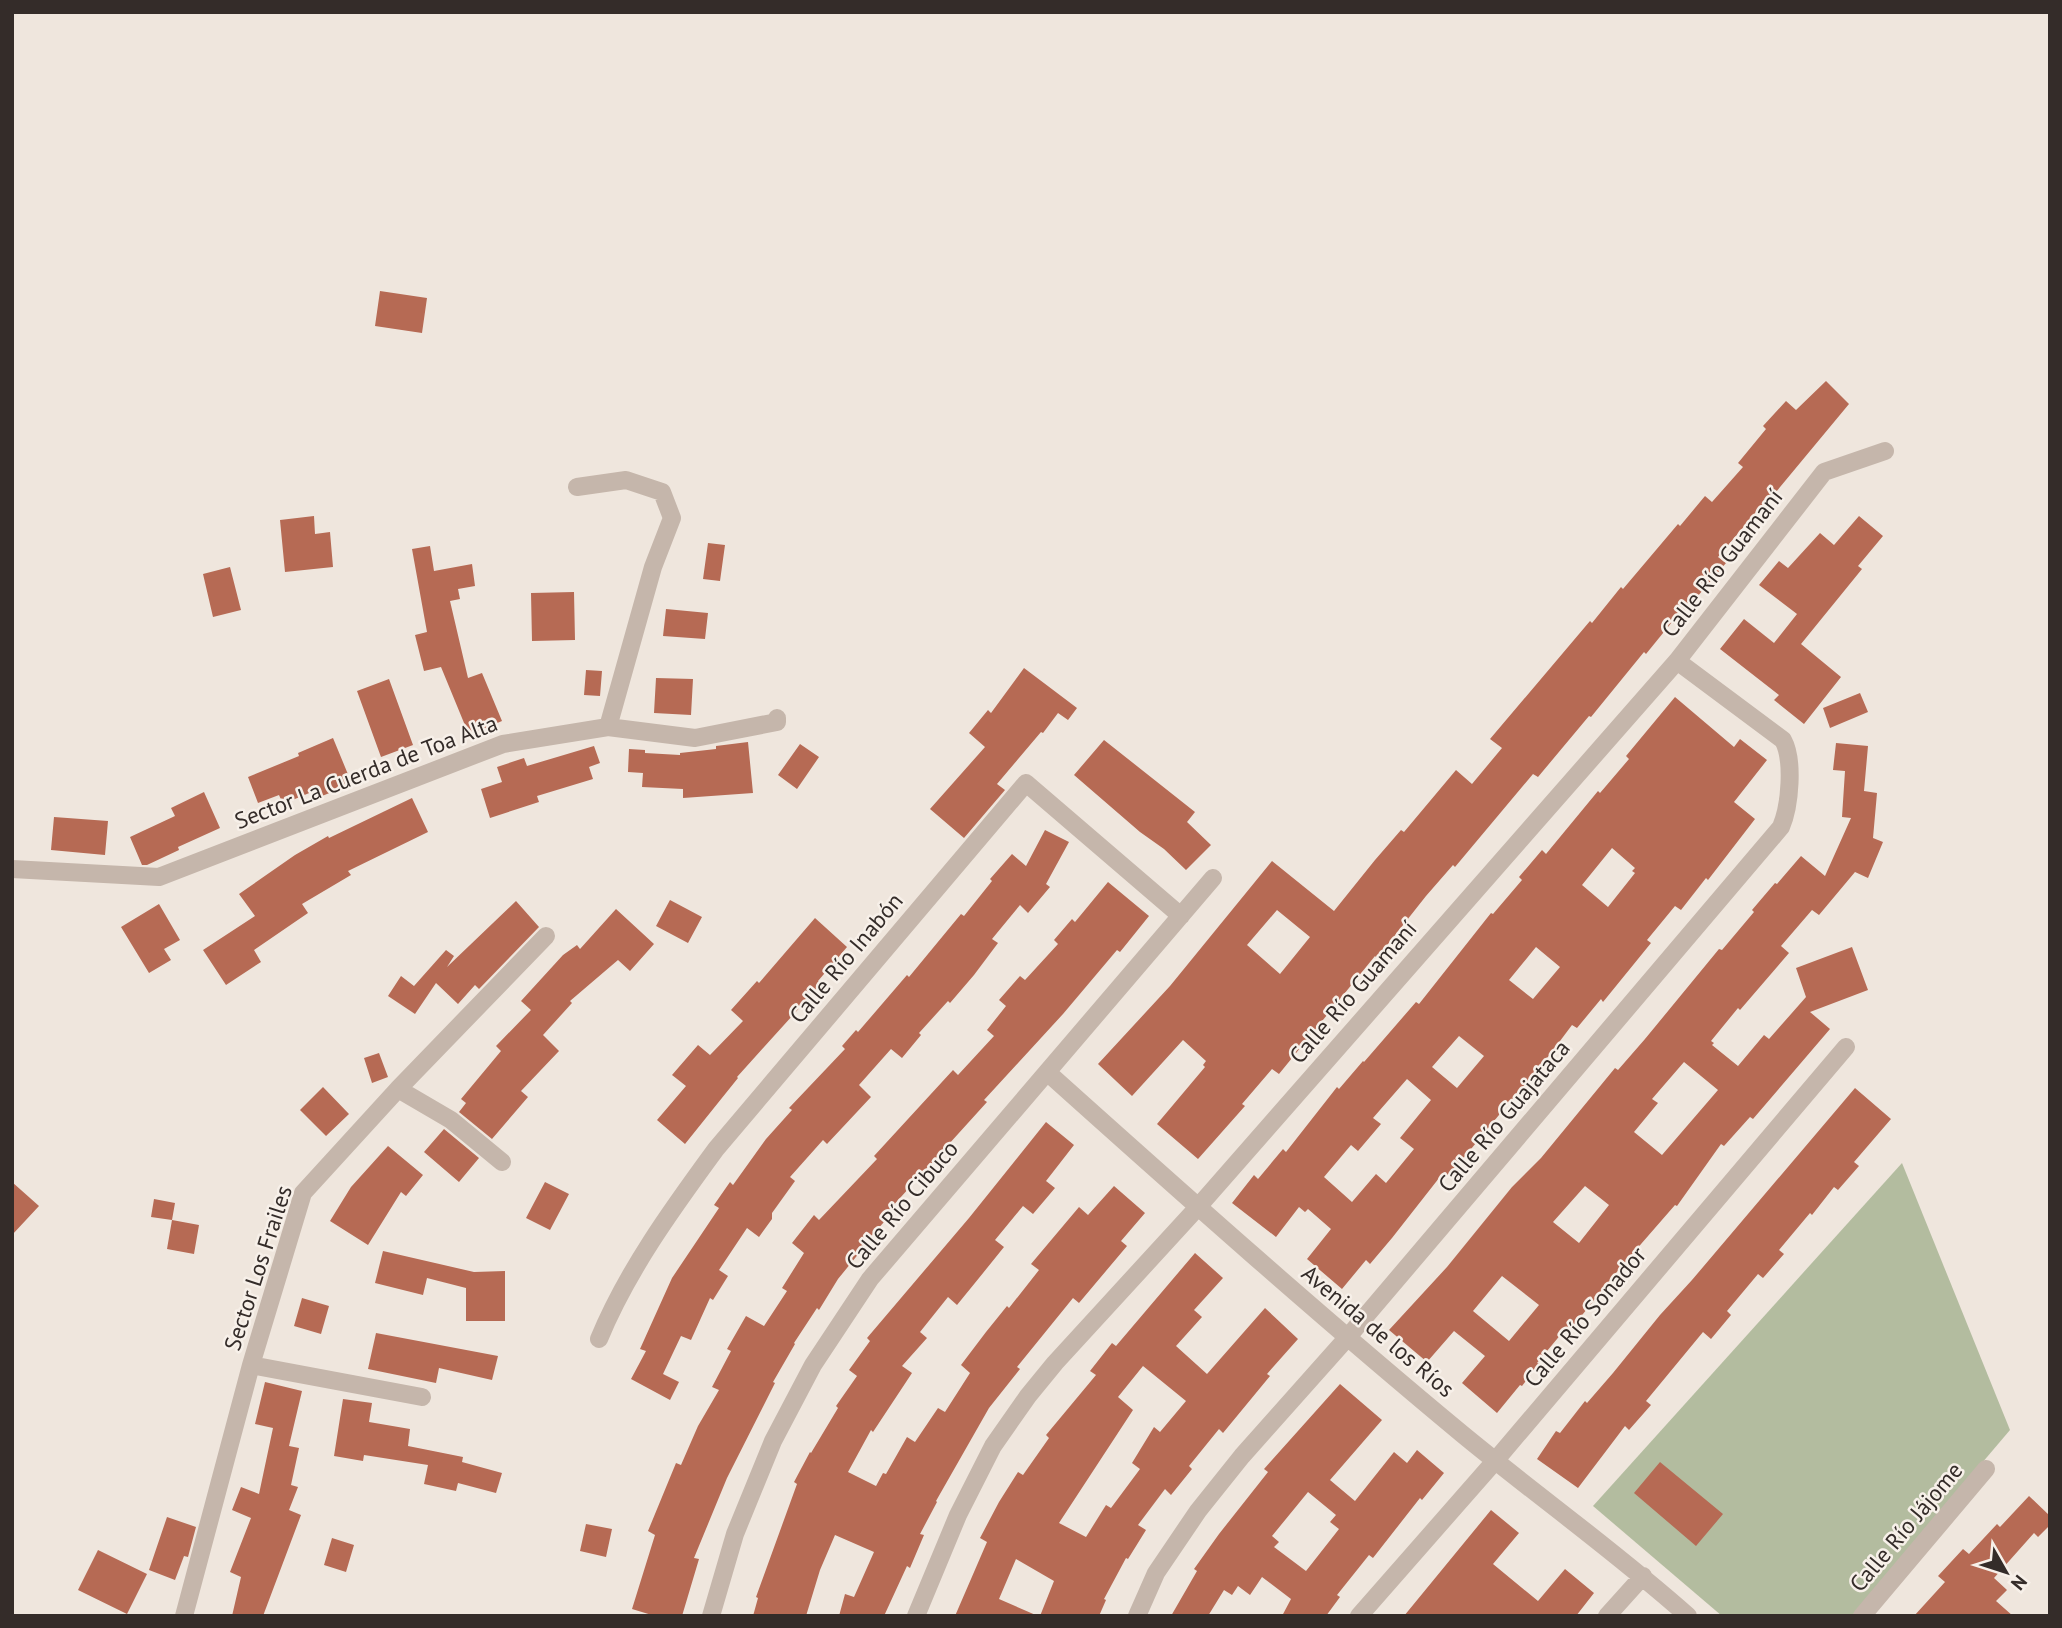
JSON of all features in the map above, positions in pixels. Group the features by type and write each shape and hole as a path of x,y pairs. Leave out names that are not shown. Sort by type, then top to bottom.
{"street":[{"name":"Calle Río Guamaní","path":"916,1616 958,1515 993,1446 1027,1396 1198,1207 1677,661 1824,472 1885,451"},
{"path":"577,486 626,480 662,492 672,518 653,567 608,727"},
{"name":"Calle Río Guajataca","path":"1137,1616 1156,1573 1198,1511 1242,1457 1347,1338 1781,827 1785,817 1789,765 1789,752 1783,740 1677,661"},
{"name":"Sector La Cuerda de Toa Alta","path":"12,869 159,877 503,744 608,727 695,738 777,722 777,719"},
{"name":"Calle Río Inabón","path":"599,1339 614,1302 683,1193 716,1149 1027,783 1181,916"},
{"name":"Calle Río Cibuco","path":"710,1616 740,1522 773,1441 813,1365 870,1279 1213,877"},
{"name":"Sector Los Frailes","path":"184,1616 251,1365 303,1193 398,1089 546,936"},
{"name":"Calle Río Sonador","path":"1359,1616 1495,1461 1846,1047"},
{"name":"Avenida de los Ríos","path":"1047,1072 1347,1338 1495,1461 1643,1576 1688,1616"},
{"path":"398,1089 452,1120 502,1162"},
{"path":"251,1365 422,1397"},
{"name":"Calle Río Jájome","path":"1863,1616 1986,1469"},
{"path":"1607,1616 1643,1576"}],"green space":[{"path":"1902,1163 2010,1430 1852,1616 1722,1616 1593,1506"}],"building":[{"path":"380,291 427,298 422,333 375,326"},
{"path":"1826,381 1849,404 1718,557 1726,563 1674,624 1672,622 1646,654 1644,652 1538,777 1533,774 1455,867 1453,865 1426,896 1377,958 1375,956 1279,1074 1272,1069 1242,1104 1245,1106 1198,1159 1157,1124 1205,1067 1203,1065 1206,1061 1183,1040 1132,1096 1098,1064 1170,986 1272,861 1334,911 1375,860 1401,830 1404,832 1456,770 1472,784 1502,748 1490,739 1590,621 1592,623 1621,587 1623,589 1705,496 1712,502 1743,467 1738,463 1766,429 1763,426 1786,401 1796,410","holes":["1277,910 1310,937 1280,974 1247,945"]},
{"path":"314,516 315,534 330,532 333,567 285,572 280,520"},
{"path":"1859,516 1883,536 1858,566 1862,569 1801,644 1841,677 1804,724 1774,700 1779,695 1720,649 1744,619 1774,643 1797,614 1759,585 1779,561 1788,568 1820,533 1834,545"},
{"path":"708,543 725,545 720,581 703,579"},
{"path":"430,546 434,571 472,564 475,586 458,589 460,599 450,601 468,678 482,673 502,721 469,735 441,667 424,671 415,635 427,632 412,549"},
{"path":"230,567 241,610 213,617 203,574"},
{"path":"574,592 575,640 532,641 531,593"},
{"path":"666,609 708,613 705,639 663,636"},
{"path":"1024,668 1077,708 1068,720 1058,713 1043,733 1041,732 997,784 1005,790 964,838 930,809 985,747 969,733 988,710 991,713"},
{"path":"586,670 602,671 600,696 584,695"},
{"path":"656,678 693,679 691,715 654,713"},
{"path":"389,679 413,745 381,757 357,691"},
{"path":"1860,693 1868,712 1830,728 1823,708"},
{"path":"1675,697 1734,747 1740,739 1767,760 1734,802 1755,819 1681,910 1675,906 1647,940 1651,943 1603,1002 1601,999 1577,1028 1572,1025 1524,1089 1522,1087 1448,1177 1443,1173 1370,1264 1366,1260 1342,1289 1307,1259 1331,1229 1308,1209 1305,1212 1299,1207 1276,1237 1232,1203 1254,1175 1258,1179 1283,1149 1286,1152 1337,1087 1339,1089 1416,1002 1419,1004 1491,913 1493,914 1522,880 1519,877 1542,850 1546,854 1598,791 1600,793 1629,759 1626,756","holes":["1612,848 1635,868 1632,871 1635,873 1608,907 1582,885","1536,947 1560,967 1533,999 1509,980","1459,1036 1484,1056 1457,1088 1432,1067","1407,1079 1431,1100 1400,1138 1414,1149 1386,1183 1376,1174 1352,1202 1324,1177 1351,1145 1358,1151 1381,1124 1373,1118"]},
{"path":"333,738 352,784 317,798 314,791 283,804 279,795 258,803 248,777 299,756 298,753"},
{"path":"1104,740 1195,812 1187,822 1211,845 1186,870 1074,775"},
{"path":"748,742 753,793 683,798 683,789 642,787 643,773 628,772 629,749 645,750 645,753 680,755"},
{"path":"1836,743 1868,746 1864,791 1877,793 1873,838 1883,842 1868,878 1855,872 1819,915 1812,910 1781,946 1789,953 1740,1010 1738,1008 1711,1041 1714,1043 1712,1045 1738,1066 1764,1035 1769,1039 1806,997 1796,968 1852,947 1868,990 1810,1012 1830,1029 1753,1119 1750,1117 1724,1146 1721,1144 1677,1206 1675,1205 1621,1267 1570,1330 1567,1327 1522,1386 1520,1385 1497,1413 1462,1383 1485,1356 1454,1331 1427,1362 1389,1330 1447,1267 1615,1068 1618,1070 1645,1039 1719,949 1722,950 1775,883 1777,884 1801,856 1825,876 1851,818 1842,817 1845,771 1833,770","holes":["1684,1062 1718,1090 1662,1155 1634,1132 1658,1103 1652,1099","1585,1186 1609,1205 1579,1243 1553,1222","1502,1276 1539,1305 1509,1341 1473,1311"]},
{"path":"800,744 819,757 797,789 778,775"},
{"path":"594,746 600,763 589,767 593,779 537,796 539,802 490,818 481,789 502,782 497,767 524,758 527,766"},
{"path":"204,792 220,828 178,847 179,850 142,865 130,837 175,816 171,808"},
{"path":"412,798 428,832 348,871 351,875 302,904 308,913 254,950 261,962 226,985 203,950 255,916 239,894 328,836 329,838"},
{"path":"54,817 108,821 105,855 51,850"},
{"path":"1045,830 1069,842 1046,884 1050,887 1028,913 1020,905 992,939 998,943 974,975 919,1033 921,1035 902,1058 891,1049 859,1085 871,1097 827,1144 823,1140 790,1177 795,1181 759,1237 747,1228 719,1270 728,1276 713,1300 710,1298 691,1340 681,1336 663,1374 679,1382 670,1400 631,1379 646,1351 640,1349 672,1278 719,1208 714,1205 730,1182 733,1185 766,1139 792,1110 789,1108 845,1049 842,1046 856,1030 858,1032 907,975 909,977 961,914 964,916 1012,854 1026,866"},
{"path":"1108,882 1149,916 1120,952 1117,950 984,1100 987,1102 881,1219 884,1222 858,1251 860,1252 838,1279 819,1310 817,1308 773,1382 775,1383 727,1478 694,1558 699,1559 682,1616 655,1616 632,1609 655,1535 648,1531 676,1463 681,1465 698,1426 719,1390 712,1387 731,1351 727,1349 746,1316 764,1326 787,1291 782,1288 804,1253 792,1243 814,1215 819,1220 877,1159 874,1156 953,1070 958,1075 994,1036 987,1030 1006,1006 999,1000 1020,976 1025,980 1058,944 1054,940 1072,919 1075,922"},
{"path":"670,900 702,917 688,943 656,926"},
{"path":"516,901 539,927 479,989 475,985 458,1004 436,983 415,1014 388,996 401,976 414,986 446,950 454,956 447,967"},
{"path":"159,904 180,940 164,949 171,960 149,973 121,927"},
{"path":"616,909 654,944 630,971 618,960 570,1001 572,1003 543,1035 559,1051 521,1091 528,1097 492,1139 459,1112 466,1103 461,1099 501,1051 496,1046 531,1010 521,1001 563,955 577,945 580,949"},
{"path":"815,918 847,947 818,981 821,984 737,1077 685,1144 657,1120 686,1086 672,1075 698,1045 710,1055 743,1021 731,1010 757,981 759,983"},
{"path":"379,1053 388,1077 372,1083 364,1058"},
{"path":"323,1087 349,1114 326,1136 300,1110"},
{"path":"1855,1088 1891,1119 1854,1162 1859,1166 1838,1190 1834,1187 1779,1250 1784,1254 1763,1278 1758,1274 1727,1311 1731,1315 1711,1339 1703,1332 1646,1401 1651,1405 1629,1430 1625,1426 1578,1488 1537,1459 1556,1431 1560,1433 1585,1401 1587,1403"},
{"path":"1046,1122 1074,1145 1046,1181 1055,1188 1033,1214 1023,1206 995,1240 1004,1247 957,1305 948,1297 920,1332 927,1338 902,1366 912,1373 873,1432 871,1430 848,1472 876,1486 907,1437 915,1442 938,1408 945,1412 970,1373 961,1365 1039,1270 1031,1264 1079,1207 1088,1215 1114,1186 1145,1213 1121,1241 1127,1246 1079,1303 1073,1298 1017,1367 1020,1369 989,1408 936,1501 920,1534 924,1535 910,1568 907,1566 884,1616 839,1616 845,1594 854,1597 874,1552 835,1535 820,1570 806,1616 753,1616 758,1598 756,1597 797,1484 794,1482 838,1408 836,1406 857,1376 849,1370 870,1341 867,1338"},
{"path":"444,1129 479,1158 459,1182 424,1152"},
{"path":"388,1146 423,1175 406,1196 401,1192 368,1245 330,1221 351,1187"},
{"path":"12,1182 39,1206 12,1235"},
{"path":"545,1182 569,1194 550,1230 526,1218"},
{"path":"154,1199 175,1203 172,1220 151,1217"},
{"path":"172,1220 199,1225 194,1254 167,1249"},
{"path":"383,1251 474,1272 505,1271 505,1321 466,1321 466,1288 427,1278 423,1295 375,1283"},
{"path":"1195,1253 1223,1278 1194,1310 1202,1317 1176,1346 1207,1374 1265,1308 1298,1339 1267,1374 1270,1376 1223,1433 1219,1429 1189,1466 1192,1469 1171,1495 1165,1489 1138,1525 1146,1530 1128,1559 1126,1558 1104,1599 1106,1600 1099,1616 1040,1616 1054,1581 1016,1559 999,1599 1038,1616 955,1616 987,1542 980,1538 999,1502 1018,1472 1023,1475 1049,1438 1046,1435 1096,1375 1090,1371 1112,1343 1116,1346","holes":["1143,1366 1186,1401 1160,1432 1154,1427 1132,1463 1140,1469 1111,1508 1106,1505 1086,1537 1059,1523 1133,1410 1118,1397"]},
{"path":"302,1298 329,1306 321,1334 294,1326"},
{"path":"376,1333 498,1356 492,1380 439,1368 436,1383 368,1369"},
{"path":"265,1382 302,1391 289,1446 299,1448 291,1485 298,1487 289,1510 301,1515 263,1616 232,1616 241,1577 230,1572 251,1518 232,1510 241,1487 259,1494 273,1428 255,1424"},
{"path":"1340,1384 1382,1420 1330,1480 1355,1501 1394,1452 1407,1463 1417,1450 1444,1473 1422,1500 1420,1498 1373,1558 1369,1555 1337,1595 1340,1597 1326,1616 1282,1616 1291,1599 1262,1577 1250,1595 1238,1586 1232,1595 1224,1590 1208,1616 1171,1616 1197,1571 1194,1569 1268,1472 1264,1469","holes":["1308,1492 1336,1515 1330,1522 1339,1529 1306,1571 1274,1547 1279,1542 1272,1536"]},
{"path":"343,1399 372,1403 369,1422 410,1429 408,1446 463,1457 462,1462 502,1473 496,1493 458,1483 456,1491 424,1484 428,1465 364,1455 363,1461 334,1456"},
{"path":"1660,1462 1723,1514 1696,1546 1634,1493"},
{"path":"2029,1496 2050,1516 2050,1525 2038,1537 2034,1533 1994,1578 2007,1590 1996,1601 2013,1616 1914,1616 1945,1582 1938,1576 1963,1549 1969,1554 1997,1524 2000,1527"},
{"path":"1491,1510 1519,1533 1493,1564 1538,1601 1565,1569 1594,1593 1576,1616 1404,1616"},
{"path":"167,1517 196,1527 188,1557 184,1556 175,1580 149,1570"},
{"path":"586,1524 612,1529 606,1557 580,1551"},
{"path":"332,1538 354,1545 346,1572 324,1565"},
{"path":"98,1550 147,1574 127,1614 78,1590"}]}
